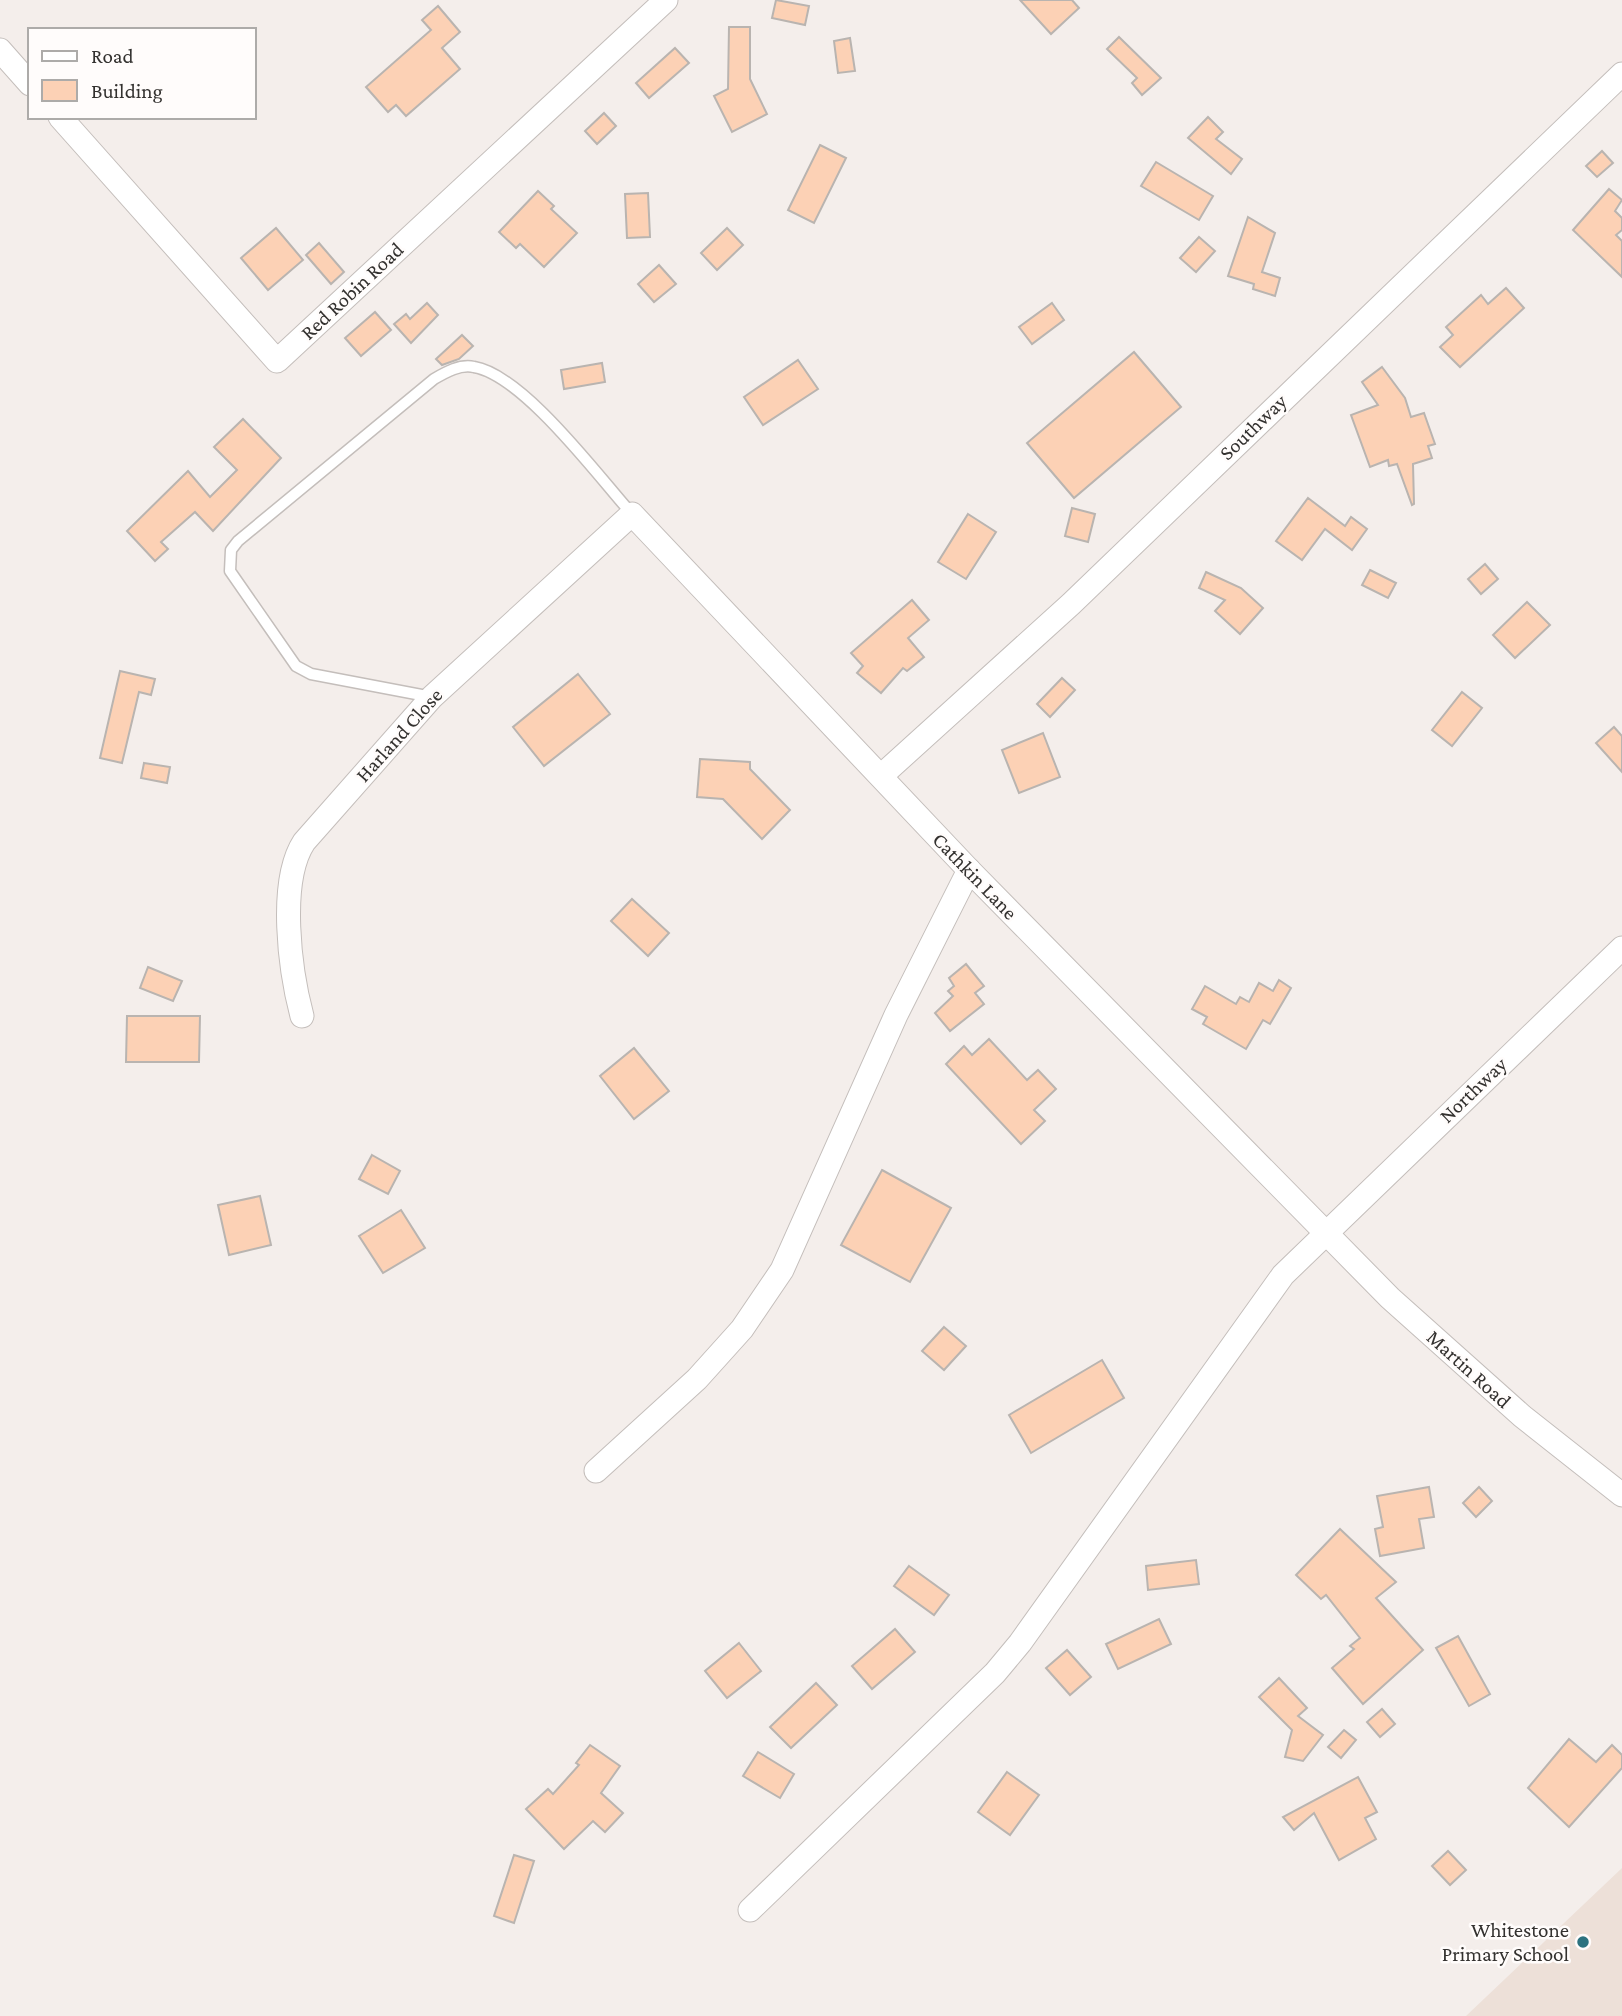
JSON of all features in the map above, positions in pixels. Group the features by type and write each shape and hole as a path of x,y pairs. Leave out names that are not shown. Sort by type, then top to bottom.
{"street":[{"name":"Red Robin Road","path":"62,119 277,361 666,0"},
{"path":"0,50 28,82"},
{"name":"Southway","path":"881,776 1071,604 1622,74"},
{"name":"Cathkin Lane","path":"632,514 969,870 1325,1231"},
{"name":"Harland Close","path":"302,1016 291,956 291,881 298,851 432,697 632,514"},
{"path":"596,1471 697,1379 742,1329 782,1270 896,1015 969,870"},
{"name":"Northway","path":"750,1910 995,1673 1020,1643 1283,1275 1325,1231 1622,948"},
{"name":"Martin Road","path":"1325,1231 1390,1298 1522,1416 1622,1495"}],"lane":[{"path":"432,697 311,674 296,666 230,571 231,550 238,541 422,388 460,367 484,370 515,387 632,514"}],"shaded area":[{"name":"Whitestone Primary School","path":"1622,1868 1622,2016 1466,2016"}],"building":[{"path":"776,0 809,6 805,25 772,18"},
{"path":"1020,0 1072,0 1079,8 1051,34"},
{"path":"438,6 460,32 442,48 460,69 406,116 396,105 388,112 366,87 431,30 422,20"},
{"path":"729,27 750,27 750,79 767,114 732,132 714,96 728,89"},
{"path":"1119,37 1161,78 1142,95 1132,83 1137,78 1107,49"},
{"path":"850,38 855,71 838,73 834,41"},
{"path":"675,48 689,63 649,98 636,83"},
{"path":"604,113 616,126 597,144 585,131"},
{"path":"1208,117 1223,132 1216,139 1242,159 1231,174 1188,138"},
{"path":"820,145 846,158 814,223 788,210"},
{"path":"1602,151 1613,163 1597,177 1586,166"},
{"path":"1156,162 1213,196 1199,220 1141,186"},
{"path":"1609,189 1622,200 1615,211 1622,218 1622,230 1616,235 1622,241 1622,277 1573,230"},
{"path":"538,191 554,206 551,209 577,233 544,267 520,244 516,248 499,232"},
{"path":"648,193 650,237 627,238 625,194"},
{"path":"1248,217 1275,233 1262,272 1280,278 1275,296 1253,289 1254,284 1228,276"},
{"path":"276,228 303,260 268,290 241,258"},
{"path":"727,228 743,245 717,270 701,253"},
{"path":"1199,237 1215,251 1196,272 1180,258"},
{"path":"319,243 344,272 331,284 306,255"},
{"path":"659,265 676,284 654,302 638,284"},
{"path":"1506,288 1524,308 1460,367 1440,347 1453,335 1446,327 1481,295 1488,304"},
{"path":"427,303 438,315 411,343 394,324 406,314 410,319"},
{"path":"1052,303 1064,320 1032,344 1019,327"},
{"path":"375,312 391,330 361,356 345,338"},
{"path":"462,335 473,346 459,359 442,365 436,359"},
{"path":"1134,352 1181,407 1074,498 1027,443"},
{"path":"798,360 818,389 763,425 744,397"},
{"path":"602,363 605,382 564,389 561,370"},
{"path":"1382,367 1405,398 1411,417 1424,413 1435,444 1428,446 1432,458 1413,464 1412,505 1397,464 1389,466 1388,460 1370,467 1351,415 1378,405 1362,382"},
{"path":"243,419 281,458 213,531 195,512 161,542 168,549 155,561 127,531 188,471 210,497 237,470 214,447"},
{"path":"1308,498 1345,526 1351,517 1367,529 1352,550 1325,529 1302,560 1276,541"},
{"path":"1072,508 1095,514 1088,542 1065,536"},
{"path":"968,514 996,532 966,579 938,562"},
{"path":"1485,564 1498,579 1481,594 1468,579"},
{"path":"1370,570 1396,583 1388,598 1362,585"},
{"path":"1206,572 1241,588 1263,608 1240,634 1215,611 1225,600 1199,588"},
{"path":"912,600 929,620 908,638 924,657 907,671 903,668 881,693 857,673 863,666 851,653"},
{"path":"1527,602 1550,625 1515,658 1493,635"},
{"path":"120,671 155,679 151,695 139,692 122,763 100,758"},
{"path":"578,674 610,714 544,766 513,727"},
{"path":"1062,678 1075,690 1050,717 1037,704"},
{"path":"1462,692 1482,708 1452,746 1432,730"},
{"path":"1614,727 1622,736 1622,772 1596,743"},
{"path":"1043,733 1060,777 1019,793 1002,750"},
{"path":"700,759 750,762 750,769 790,810 762,839 723,799 697,797"},
{"path":"144,763 170,767 167,783 141,778"},
{"path":"632,899 669,933 648,956 611,921"},
{"path":"966,964 984,986 975,993 984,1004 950,1031 935,1013 953,996 948,991 954,986 949,978"},
{"path":"148,967 182,981 173,1001 140,988"},
{"path":"1279,980 1291,988 1270,1024 1263,1020 1246,1049 1203,1024 1207,1017 1192,1009 1205,986 1236,1004 1240,997 1249,1002 1259,983 1273,991"},
{"path":"127,1016 200,1016 199,1062 126,1062"},
{"path":"989,1039 1027,1080 1038,1070 1056,1089 1034,1110 1045,1121 1021,1144 946,1064 964,1046 972,1055"},
{"path":"634,1048 669,1091 634,1119 600,1076"},
{"path":"372,1155 400,1171 388,1194 359,1179"},
{"path":"882,1170 951,1208 910,1282 841,1245"},
{"path":"260,1196 271,1245 229,1255 218,1205"},
{"path":"401,1210 425,1248 383,1273 359,1236"},
{"path":"944,1327 966,1346 944,1370 922,1351"},
{"path":"1102,1360 1124,1398 1031,1453 1009,1415"},
{"path":"1429,1487 1434,1517 1419,1519 1424,1548 1380,1556 1375,1529 1383,1527 1377,1496"},
{"path":"1479,1487 1492,1501 1476,1517 1463,1503"},
{"path":"1340,1529 1396,1582 1376,1598 1423,1650 1363,1704 1332,1668 1354,1649 1350,1646 1360,1638 1326,1595 1321,1599 1296,1575"},
{"path":"1196,1560 1199,1584 1148,1590 1146,1566"},
{"path":"909,1566 949,1595 934,1615 894,1586"},
{"path":"1159,1619 1171,1644 1118,1669 1106,1644"},
{"path":"895,1629 915,1652 872,1689 852,1666"},
{"path":"1458,1636 1490,1694 1469,1706 1436,1648"},
{"path":"739,1643 761,1671 727,1698 705,1671"},
{"path":"1067,1650 1091,1677 1070,1695 1046,1668"},
{"path":"1279,1678 1307,1708 1298,1716 1323,1735 1303,1761 1285,1757 1292,1730 1259,1697"},
{"path":"816,1683 837,1705 791,1748 770,1727"},
{"path":"1382,1709 1395,1724 1380,1737 1367,1722"},
{"path":"1344,1730 1356,1740 1341,1758 1328,1747"},
{"path":"1569,1739 1596,1762 1612,1745 1622,1755 1622,1768 1569,1827 1528,1788"},
{"path":"590,1745 620,1766 601,1793 623,1813 605,1832 593,1821 564,1849 526,1809 548,1789 553,1794 579,1765 576,1763"},
{"path":"758,1752 794,1774 780,1798 743,1776"},
{"path":"1007,1772 1039,1795 1010,1835 978,1812"},
{"path":"1358,1777 1377,1812 1365,1818 1376,1839 1339,1860 1314,1813 1294,1830 1283,1817"},
{"path":"1448,1851 1466,1870 1450,1885 1432,1866"},
{"path":"514,1855 534,1861 514,1923 494,1916"}],"place":[{"name":"Whitestone Primary School","path":"1583,1942"}]}
